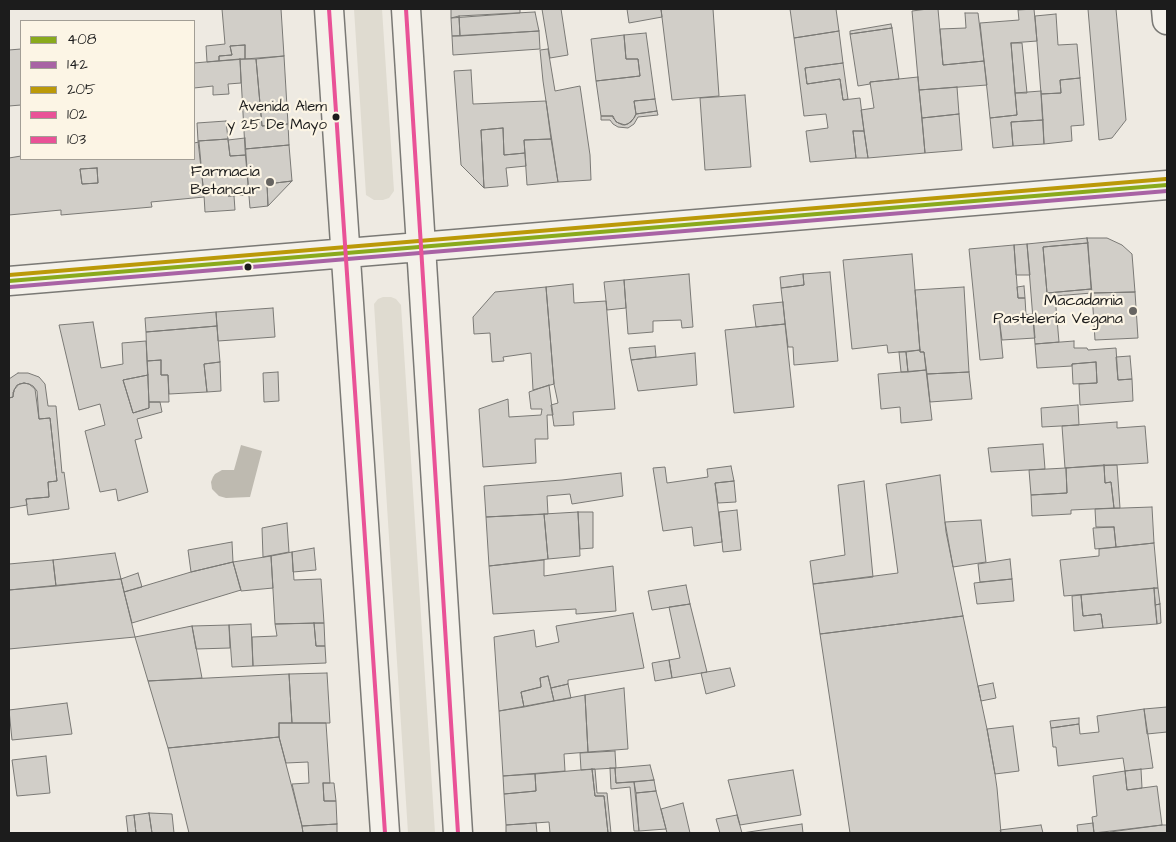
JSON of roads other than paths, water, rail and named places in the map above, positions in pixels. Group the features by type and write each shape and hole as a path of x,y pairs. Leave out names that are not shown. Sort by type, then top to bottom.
{"street":[{"path":"329,9 385,833"},
{"path":"406,9 458,833"},
{"path":"1166,9 1167,20"},
{"path":"9,281 1167,185"}],"place":[{"name":"Avenida Alem y 25 De Mayo","path":"336,117"},
{"name":"Farmacia Betancur","path":"270,182"},
{"name":"Macadamia Pastelería Vegana","path":"1133,311"}]}
